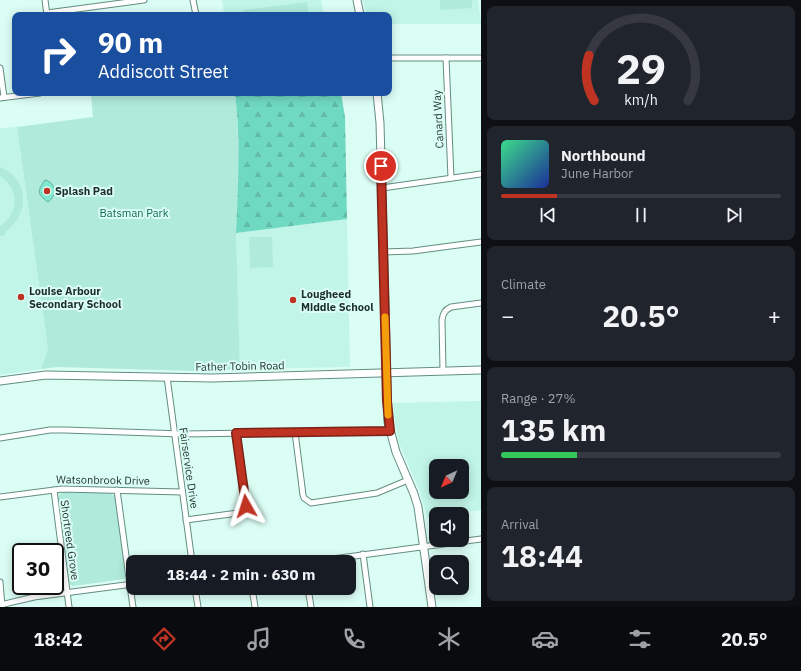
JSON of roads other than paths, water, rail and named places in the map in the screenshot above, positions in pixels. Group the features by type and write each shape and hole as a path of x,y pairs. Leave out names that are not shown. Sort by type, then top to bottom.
{"street":[{"path":"45,0 47,12"},
{"path":"61,12 144,0"},
{"path":"194,0 196,12"},
{"path":"357,0 359,12"},
{"path":"392,58 481,58"},
{"name":"Canard Way","path":"446,58 451,178"},
{"path":"0,68 2,98 17,96"},
{"path":"377,96 380,112 387,409 390,431 396,452 418,507 432,607"},
{"path":"382,188 481,174"},
{"path":"383,252 413,251 481,242"},
{"path":"443,371 442,320 444,313 451,307 481,303"},
{"name":"Father Tobin Road","path":"0,381 53,375 220,378 481,370"},
{"name":"Fairservice Drive","path":"167,377 191,555"},
{"path":"0,438 50,430 174,434 390,431"},
{"path":"295,432 303,495 304,498 311,503 377,494 408,480"},
{"path":"186,520 238,513 244,508 246,502 236,433"},
{"name":"Watsonbrook Drive","path":"0,497 54,490 182,492"},
{"name":"Shortreed Grove","path":"54,490 69,607"},
{"path":"117,490 127,555"},
{"path":"356,555 481,539"},
{"path":"363,554 370,607"},
{"path":"0,582 2,606 24,598 126,585"},
{"path":"132,595 133,607"},
{"path":"196,595 198,607"},
{"path":"253,595 255,607"},
{"path":"309,595 311,607"}],"water":[{"name":"Splash Pad","path":"45,180 52,184 54,190 53,196 48,202 39,192"}],"place":[{"name":"Splash Pad","path":"47,191"},
{"name":"Louise Arbour Secondary School","path":"21,297"},
{"name":"Lougheed Middle School","path":"293,300"}],"park label":[{"name":"Batsman Park","path":"134,213"}]}
